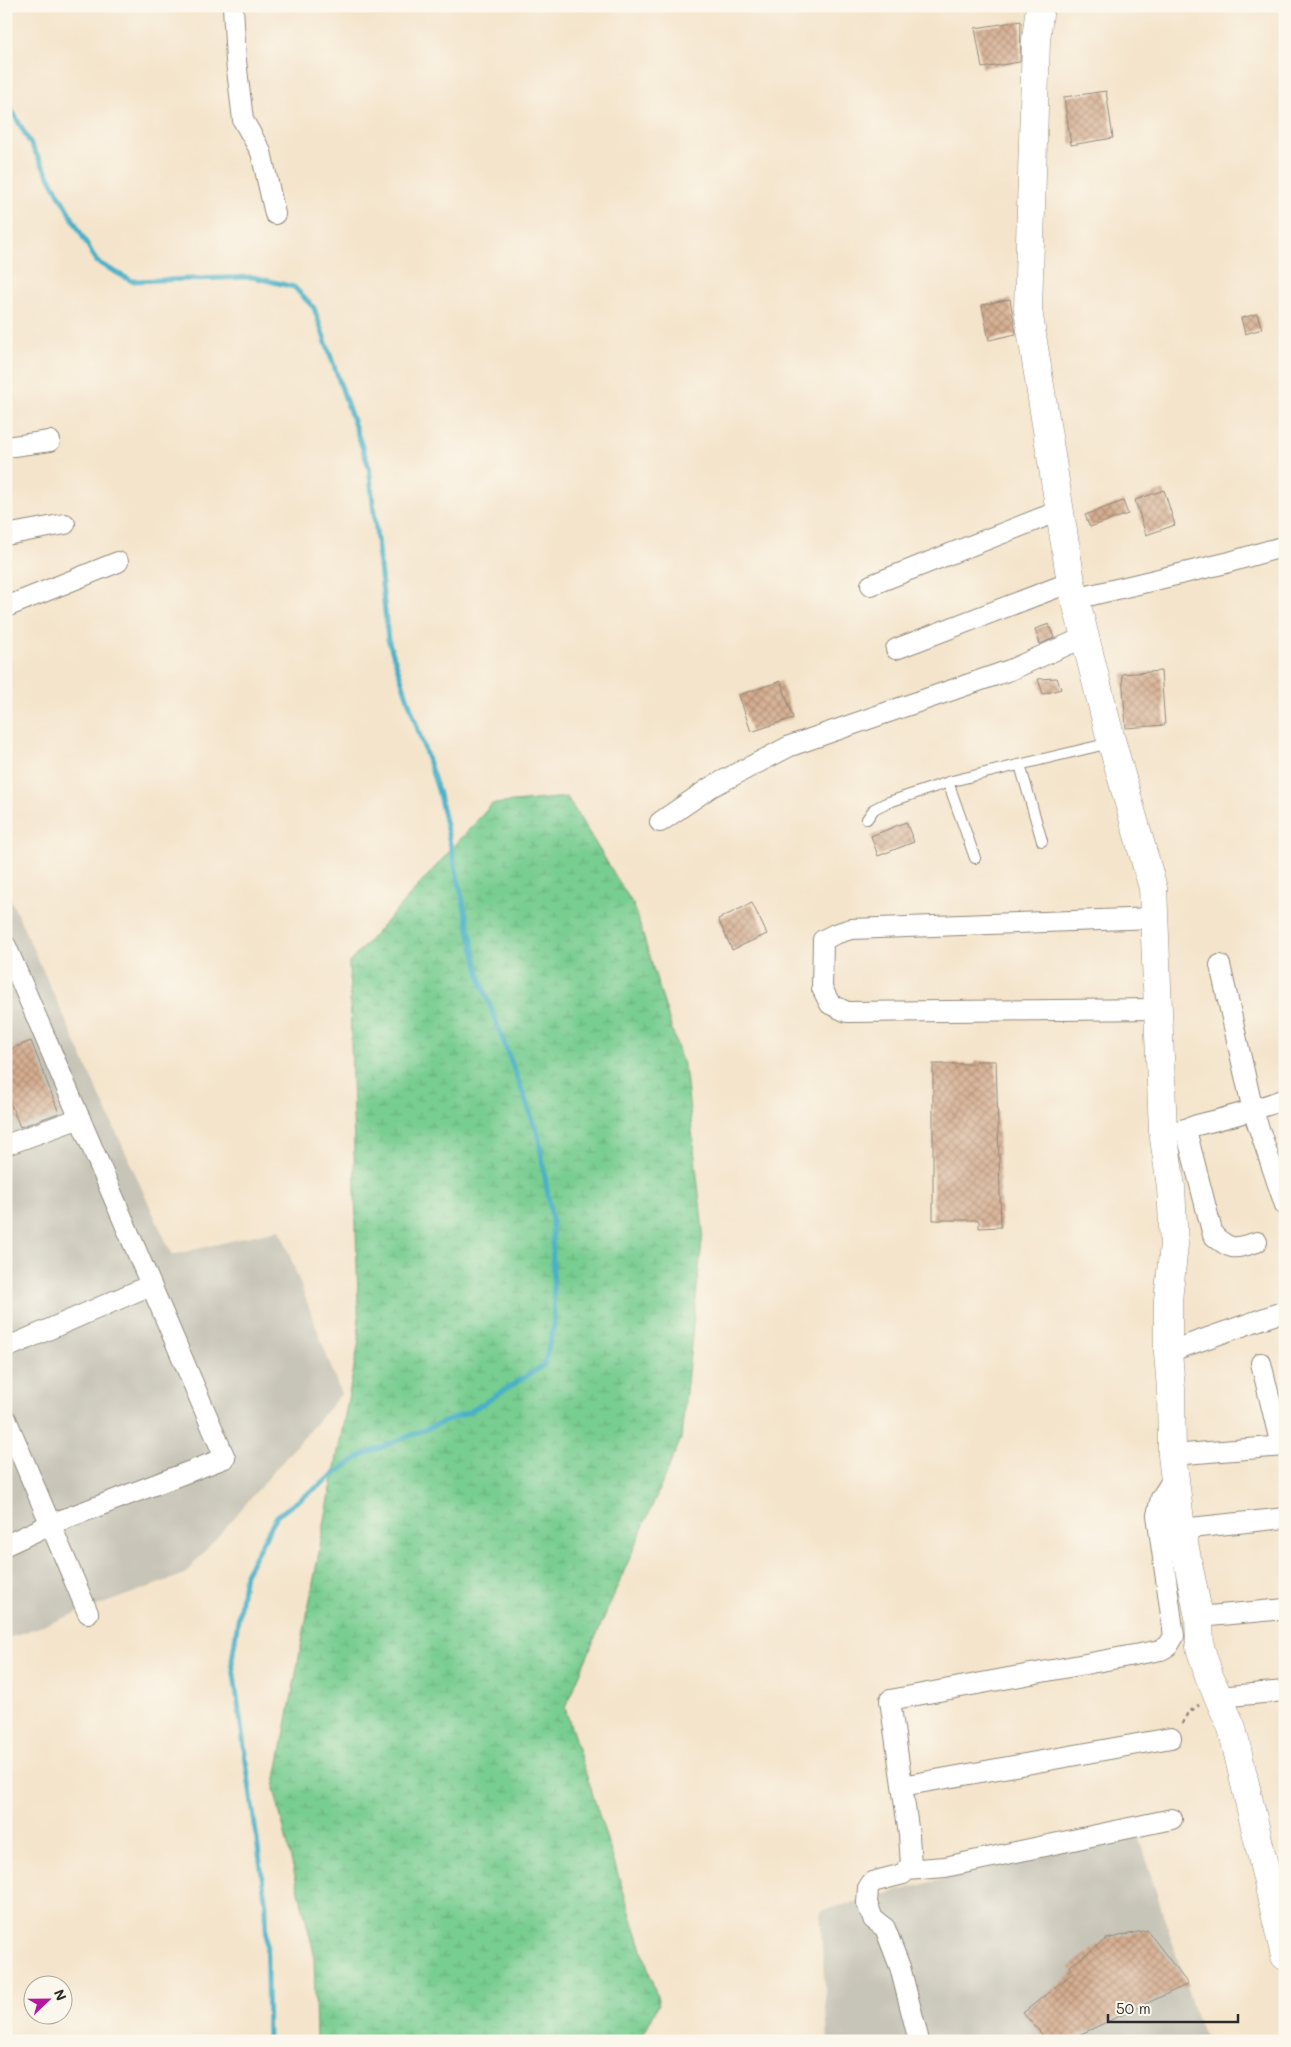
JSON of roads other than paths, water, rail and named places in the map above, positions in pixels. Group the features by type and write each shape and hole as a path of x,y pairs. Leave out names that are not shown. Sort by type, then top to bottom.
{"street":[{"path":"233,6 236,61 243,120 261,152 276,214"},
{"path":"1040,6 1036,50 1028,310 1073,591 1112,743 1153,888 1157,1009 1174,1131 1171,1188 1174,1245 1168,1300 1168,1352 1172,1389 1174,1465 1181,1529 1199,1617 1200,1647 1209,1676 1232,1728 1285,1956"},
{"path":"6,447 50,441"},
{"path":"871,585 1060,511"},
{"path":"6,535 65,524"},
{"path":"896,649 1073,591 1226,563 1285,546"},
{"path":"6,607 118,562"},
{"path":"660,822 711,787 790,746 1010,670 1085,638"},
{"path":"1155,918 851,929 823,940 822,988 830,1004 847,1012 1157,1009"},
{"path":"6,946 225,1458 51,1524 6,1545"},
{"path":"1220,965 1253,1111 1285,1205"},
{"path":"1174,1131 1253,1111 1285,1099"},
{"path":"6,1145 80,1118"},
{"path":"1174,1131 1213,1235 1227,1247 1240,1247 1257,1242"},
{"path":"6,1348 151,1285"},
{"path":"1168,1352 1285,1311"},
{"path":"1174,1465 1283,1446 1261,1363"},
{"path":"6,1419 88,1613"},
{"path":"919,2041 900,1967 884,1928 874,1919 867,1903 868,1888 872,1882 903,1874 911,1865 890,1700 1152,1652 1168,1646 1174,1636 1157,1515 1161,1498 1174,1465"},
{"path":"1181,1529 1285,1518"},
{"path":"1199,1617 1285,1609"},
{"path":"1218,1694 1285,1691"},
{"path":"902,1786 1171,1738"},
{"path":"906,1870 946,1867 1172,1819"}],"lane":[{"path":"867,818 874,809 886,802 948,782 1112,743"},
{"path":"1020,764 1042,841"},
{"path":"948,782 975,858"}],"waterway":[{"path":"6,100 97,262 132,281 253,277 294,287 314,308 369,467 388,639 438,790 481,981 538,1134 552,1220 554,1325 544,1365 471,1411 360,1456 277,1516 245,1574 232,1660 266,1905 268,2041"}]}
